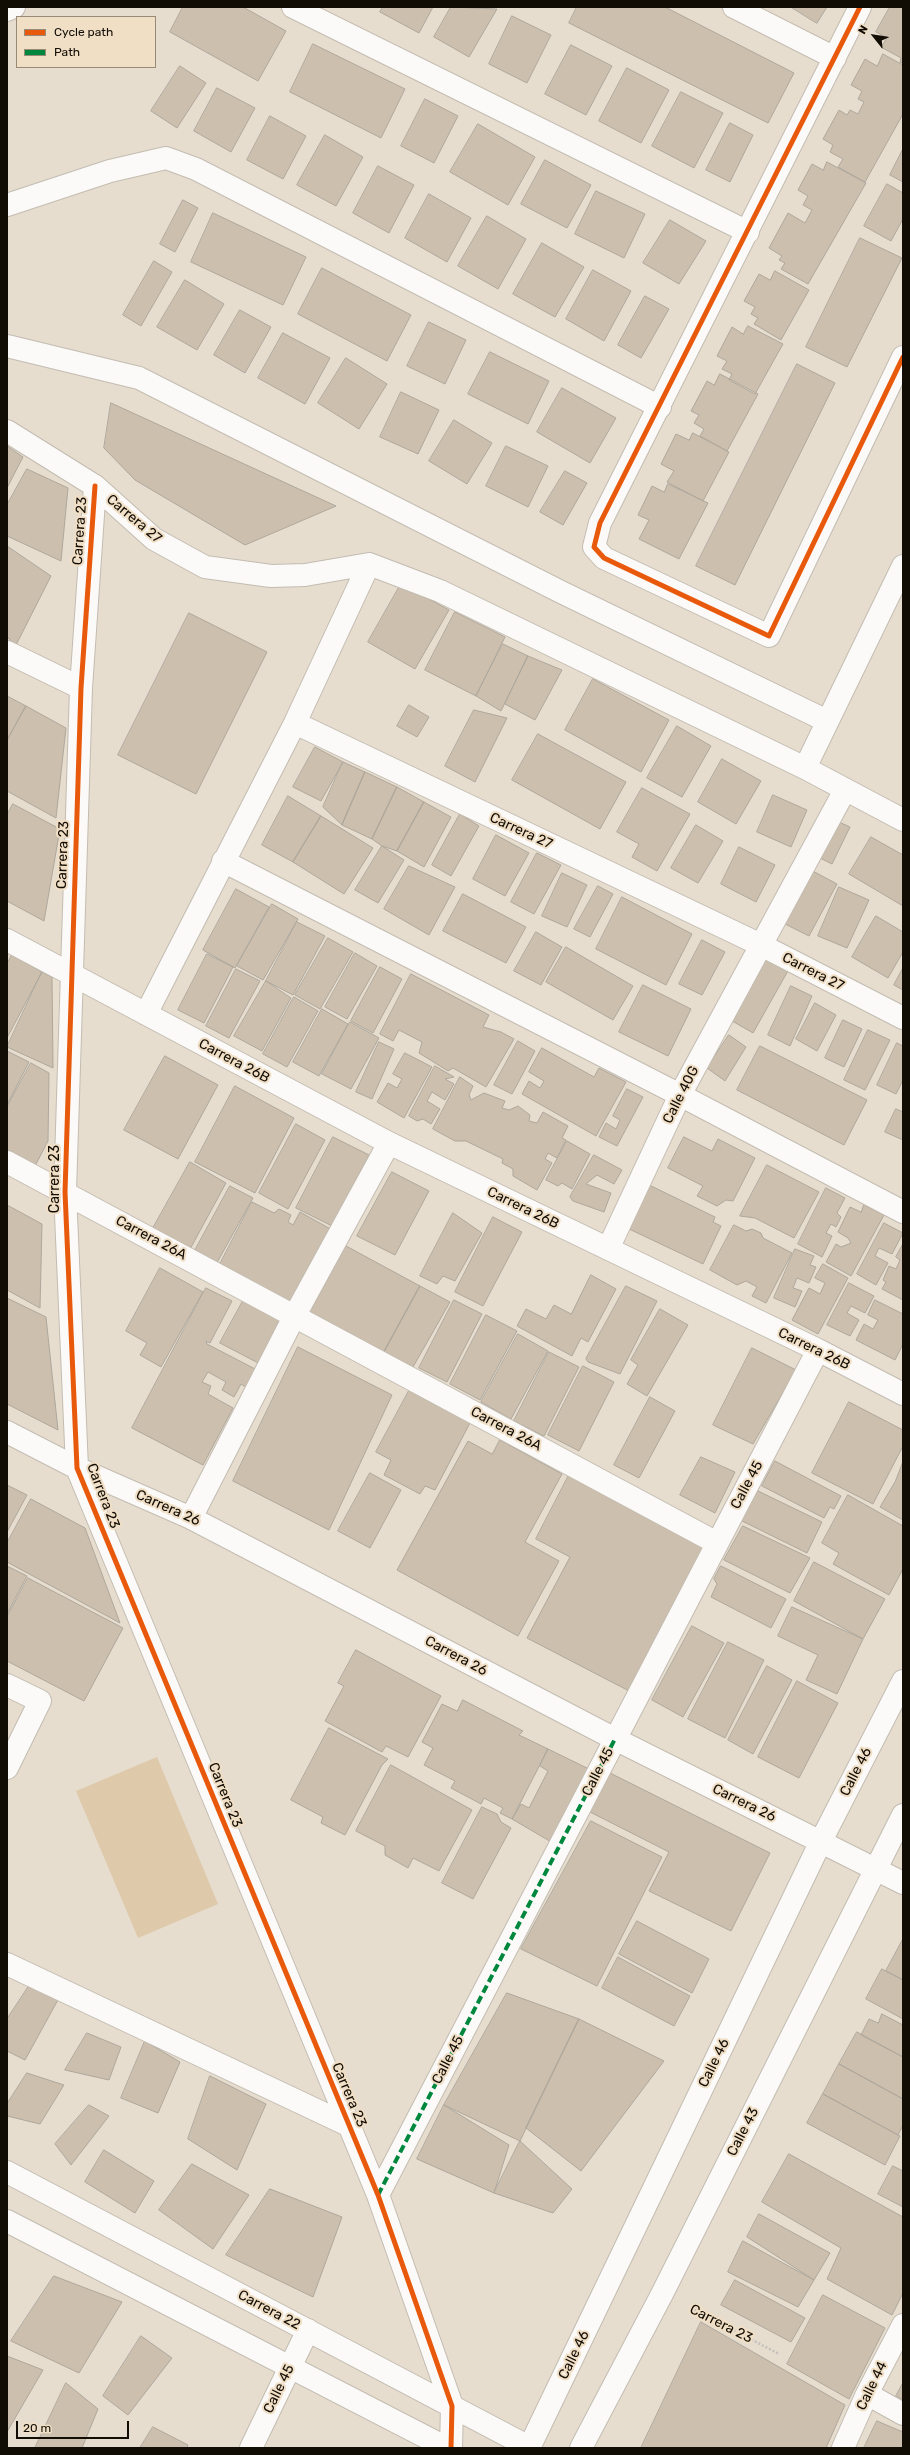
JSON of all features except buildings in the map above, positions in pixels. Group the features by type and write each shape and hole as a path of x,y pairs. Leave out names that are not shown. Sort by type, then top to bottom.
{"street":[{"path":"7,10 14,7"},
{"path":"293,7 748,232"},
{"path":"734,7 835,58"},
{"path":"860,7 660,407 600,523 594,547 604,558 769,636 903,356"},
{"path":"7,205 110,171 166,158 196,169 660,407"},
{"path":"7,346 139,378 561,592 827,721"},
{"name":"Carrera 27","path":"7,431 95,486 154,539 205,567 271,576 305,575 369,564"},
{"name":"Carrera 23","path":"95,486 81,688 65,1192 77,1468 378,2195 452,2406 451,2448"},
{"path":"146,1014 223,861 295,724 369,564 440,591 805,768 903,820"},
{"path":"805,768 903,566"},
{"path":"7,652 81,688"},
{"name":"Carrera 27","path":"295,724 761,945 903,1018"},
{"name":"Calle 40G","path":"608,1249 680,1095 845,790"},
{"path":"223,861 680,1095 903,1212"},
{"name":"Carrera 26B","path":"7,940 389,1143 818,1350 903,1394"},
{"path":"191,1518 295,1315 389,1143"},
{"name":"Carrera 26A","path":"7,1162 295,1315 717,1543"},
{"name":"Calle 45","path":"378,2195 818,1350"},
{"name":"Carrera 26","path":"7,1432 77,1468 191,1518 615,1739 821,1841 903,1884"},
{"name":"Calle 46","path":"530,2448 821,1841 903,1681"},
{"path":"7,1685 40,1701 7,1768"},
{"name":"Calle 43","path":"581,2448 662,2294 903,1815"},
{"name":"Carrera 23","path":"7,1964 348,2125"},
{"name":"Carrera 22","path":"7,2172 530,2448"},
{"path":"7,2221 289,2368 447,2448"},
{"name":"Calle 44","path":"843,2448 867,2394 903,2325"},
{"name":"Calle 45","path":"251,2448 308,2330"},
{"path":"867,2394 903,2414"}],"shaded area":[{"path":"157,1757 218,1904 138,1938 76,1791"}],"marked path":[{"path":"378,2195 615,1739"}],"cycle path":[{"path":"860,7 600,523 594,547 604,558 769,636 903,357"},
{"path":"95,486 81,688 65,1192 77,1468 378,2195 452,2406 451,2448"}]}
